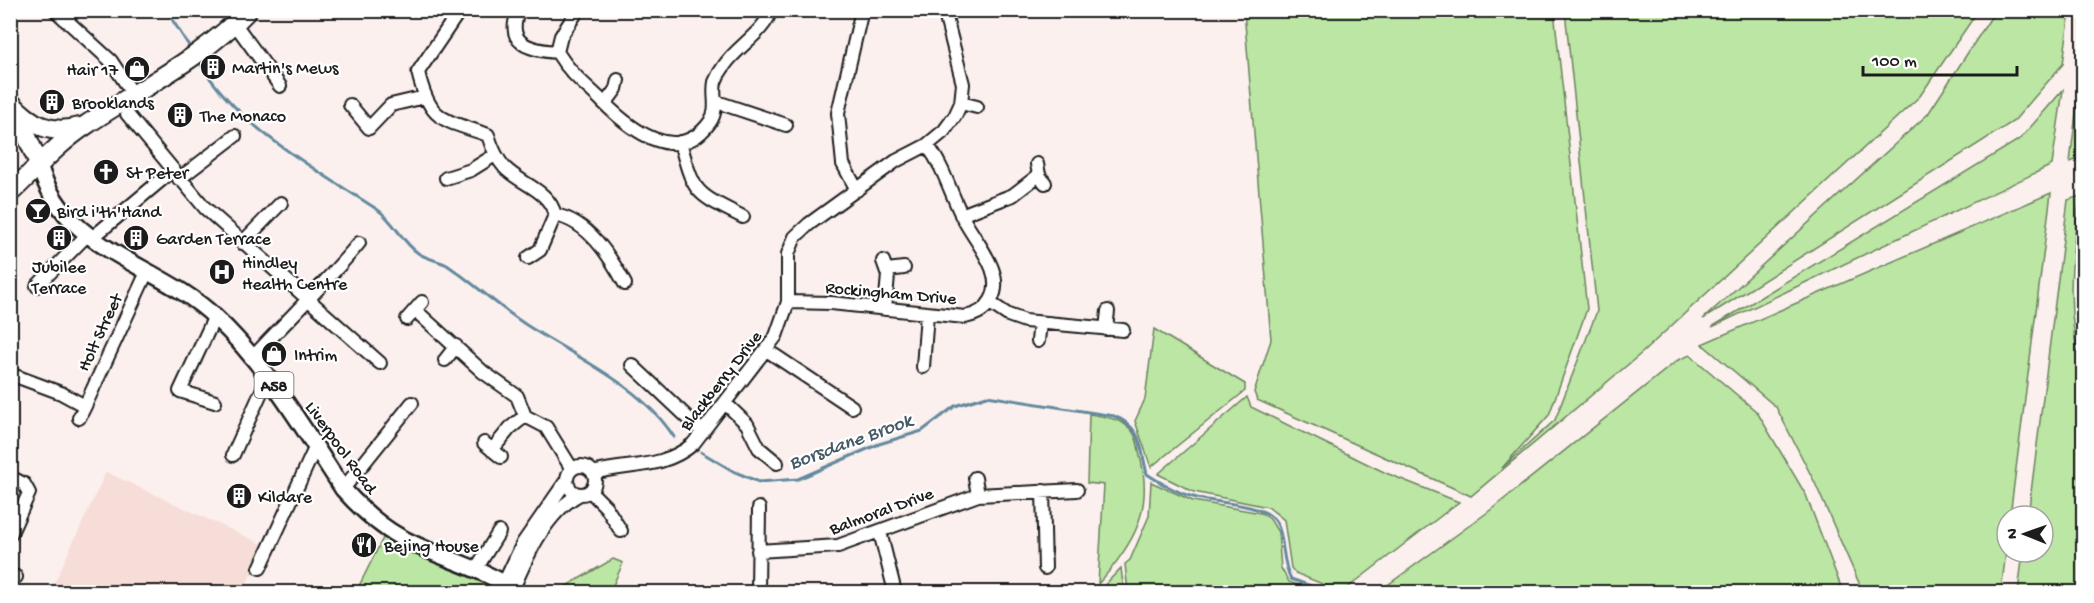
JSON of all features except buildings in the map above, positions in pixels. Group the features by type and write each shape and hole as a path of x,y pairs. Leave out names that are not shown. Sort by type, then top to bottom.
{"highway":[{"path":"10,193 39,164 84,126 203,47 235,24 248,10"},
{"path":"11,103 25,118 45,129 61,130 84,126"},
{"name":"A58","path":"11,103 29,136 39,164"}],"main road":[{"name":"Liverpool Road","path":"39,164 52,198 64,214 89,236 197,301 254,356 343,489 380,524 401,537 476,569 512,588"}],"street":[{"path":"55,10 111,61 133,94"},
{"path":"66,21 74,10"},
{"path":"460,10 418,72 431,110 445,120 488,135 495,155 506,169 544,195 553,205 555,215 540,250 528,258"},
{"path":"519,10 514,21 518,39 530,50 557,52"},
{"path":"578,10 561,36 557,52 569,72 635,132 653,140 680,142 699,135 712,120 717,102 715,83 724,65 739,46 755,32 771,10"},
{"path":"857,190 843,164 838,113 862,10"},
{"path":"944,10 962,77 961,103 976,107"},
{"path":"235,24 280,86"},
{"path":"605,104 616,89 618,80"},
{"path":"350,105 369,128 391,105 425,97"},
{"path":"717,102 786,125"},
{"name":"Blackberry Drive","path":"593,473 662,462 682,453 704,432 768,351 781,325 788,302 788,254 792,242 804,228 901,157 927,145 951,123 961,103"},
{"path":"127,114 175,175 242,243 380,363"},
{"path":"37,286 89,236 175,175 236,136"},
{"path":"680,142 690,181 700,195 743,217"},
{"path":"927,145 940,163 961,215 994,274 995,291 990,303 1014,318 1040,323 1123,330"},
{"path":"446,178 471,170 495,155"},
{"path":"961,215 1013,195 1041,174"},
{"path":"242,243 281,202"},
{"path":"555,215 572,218 587,232 606,253 625,284"},
{"path":"254,356 306,299 325,285 359,243"},
{"path":"885,309 885,265 904,268"},
{"name":"Holt Street","path":"10,374 61,393 82,412 147,272"},
{"name":"Rockingham Drive","path":"788,302 971,316 982,311 990,303"},
{"path":"415,310 483,372 517,396 525,416 546,427 572,469"},
{"path":"1106,329 1108,311"},
{"path":"923,367 927,314"},
{"path":"214,402 180,391 215,316"},
{"path":"1038,341 1040,323"},
{"path":"444,360 456,346"},
{"path":"768,351 852,407"},
{"path":"632,365 704,432"},
{"path":"233,455 268,377"},
{"path":"343,489 412,403"},
{"path":"725,404 747,424 759,448 777,463"},
{"path":"492,450 510,428 525,416"},
{"path":"260,568 315,448"},
{"path":"581,466 593,473 594,484 585,493 566,503 528,556 512,588 523,543 567,481 572,469 581,466"},
{"path":"10,477 24,484 29,494 10,536"},
{"path":"975,478 978,495"},
{"path":"567,481 572,492 585,493 606,507 621,531"},
{"name":"Balmoral Drive","path":"758,551 824,549 880,532 978,495 1077,490"},
{"path":"1043,491 1046,568"},
{"path":"758,592 759,507"},
{"path":"476,569 499,532"},
{"path":"880,532 896,592"}],"shaded area":[{"path":"106,472 264,545 243,592 50,592"}],"green space":[{"path":"1244,11 1554,11 1587,309 1549,415 1502,468 1555,420 1597,311 1565,11 1978,11 1920,96 1643,352 1471,496 1257,400 1254,392 1271,340"},
{"path":"1995,11 2070,11 2063,64 2014,121 1703,319 1928,114"},
{"path":"2083,70 2083,157 2070,162 2081,72"},
{"path":"2063,90 2052,165 1712,327 2020,139"},
{"path":"2051,193 2012,504 1995,504 1995,564 2004,564 2001,592 1863,592 1815,483 1776,407 1702,344"},
{"path":"2080,196 2071,287 2074,331 2084,376 2083,592 2018,592 2022,564 2055,564 2055,504 2030,504 2068,200"},
{"path":"2083,239 2083,334 2079,270"},
{"path":"1154,329 1245,384 1245,391 1151,467 1135,421 1145,399"},
{"path":"1690,355 1757,412 1806,495 1843,592 1378,592 1488,512 1678,360"},
{"path":"1247,397 1251,407 1386,473 1459,502 1342,592 1295,573 1291,568 1284,520 1268,507 1194,492 1158,474"},
{"path":"1089,414 1115,419 1131,430 1137,440 1144,476 1142,510 1137,526 1121,555 1098,584 1104,485 1087,483"},
{"path":"1151,482 1193,501 1261,513 1270,519 1278,532 1281,568 1289,582 1319,592 1128,592 1125,564 1130,560 1149,516"},
{"path":"384,536 418,554 492,584 503,592 357,590"},
{"path":"613,559 623,563 610,592 556,592"},
{"path":"1121,568 1124,592 1098,592"}],"waterway":[{"path":"166,10 191,49"},
{"path":"198,60 234,106 279,145 378,210 418,253 447,265 520,321 628,389 661,419 674,437"},
{"name":"Borsdane Brook","path":"701,452 733,471 759,482 798,479 879,444 922,431 955,406 987,396 1114,416 1130,426 1139,439 1147,474 1191,496 1267,513 1273,518 1280,531 1285,563 1291,579 1328,592"}],"place":[{"name":"Martin's Mews","path":"213,67"},
{"name":"Hair 17","path":"137,69"},
{"name":"Brooklands","path":"52,102"},
{"name":"The Monaco","path":"180,115"},
{"name":"St Peter","path":"106,172"},
{"name":"Bird i'th'Hand","path":"38,211"},
{"name":"Jubilee Terrace","path":"59,238"},
{"name":"Garden Terrace","path":"136,238"},
{"name":"Hindley Health Centre","path":"222,272"},
{"name":"Intrim","path":"274,354"},
{"name":"Kildare","path":"239,496"},
{"name":"Bejing House","path":"364,545"}]}
